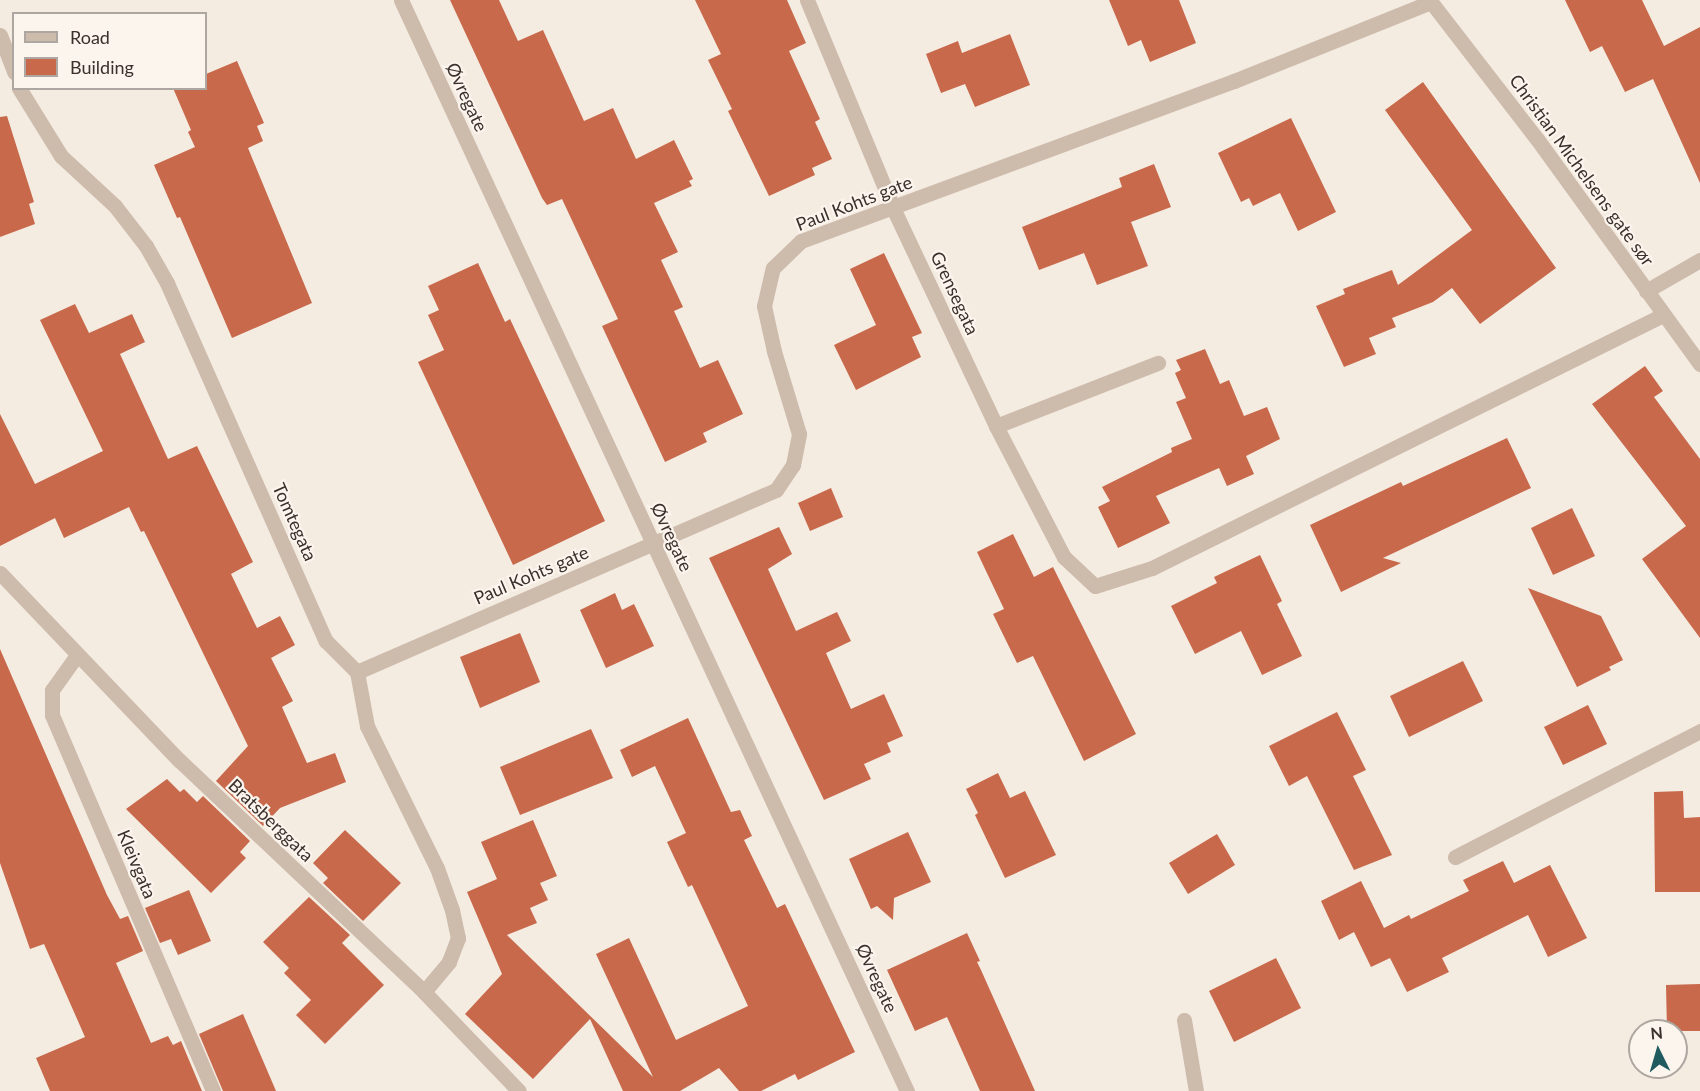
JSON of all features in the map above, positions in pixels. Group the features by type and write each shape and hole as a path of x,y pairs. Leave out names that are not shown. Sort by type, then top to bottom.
{"street":[{"name":"Øvregate","path":"401,0 907,1091"},
{"name":"Grensegata","path":"807,0 893,208 996,426 1064,557 1095,586 1152,568 1663,315"},
{"name":"Paul Kohts gate","path":"357,672 776,490 793,465 799,434 774,351 764,306 773,268 801,242 1234,81 1430,1"},
{"name":"Christian Michelsens gate sør","path":"1430,1 1537,139 1700,364"},
{"path":"0,35 12,67"},
{"name":"Tomtegata","path":"20,90 61,156 115,206 146,246 167,283 326,640 357,672"},
{"path":"1646,291 1700,260"},
{"path":"996,426 1158,363"},
{"name":"Bratsberggata","path":"0,573 179,760 424,992 519,1091"},
{"name":"Kleivgata","path":"77,655 52,690 52,715 213,1091"},
{"path":"357,672 367,726 437,868 458,938 449,962 424,992"},
{"path":"1455,857 1700,731"},
{"path":"1184,1020 1196,1091"}],"building":[{"path":"450,0 499,0 518,41 543,30 584,121 613,108 636,159 674,140 693,179 689,181 692,186 654,203 678,252 661,260 683,307 674,311 700,368 718,360 743,414 703,433 707,442 665,462 602,326 618,319 562,199 547,205 542,198"},
{"path":"695,0 787,0 806,43 789,51 820,119 815,122 832,159 812,168 815,175 769,196 728,111 732,109 708,60 721,54"},
{"path":"1109,0 1179,0 1196,43 1150,62 1141,40 1128,46"},
{"path":"1565,0 1642,0 1664,46 1700,27 1700,183 1653,79 1625,92 1602,46 1590,52"},
{"path":"1010,34 1030,85 975,107 965,84 941,93 926,54 958,41 962,53"},
{"path":"237,61 264,123 257,126 263,141 248,148 312,303 232,338 180,217 177,218 154,165 195,147 188,132 191,130 174,90 207,90 207,74"},
{"path":"1423,82 1556,268 1480,324 1452,288 1433,302 1392,318 1396,327 1369,338 1376,354 1344,367 1316,306 1345,294 1343,289 1392,270 1398,285 1472,230 1385,110"},
{"path":"7,116 34,202 29,204 35,224 0,237 0,117"},
{"path":"1291,118 1336,212 1298,231 1280,193 1253,206 1249,198 1241,202 1218,153"},
{"path":"1154,164 1171,207 1131,222 1148,266 1097,285 1084,253 1039,270 1022,227 1122,187 1119,178"},
{"path":"884,253 922,333 912,337 921,357 856,390 834,345 876,325 850,269"},
{"path":"478,263 505,322 510,319 605,521 513,565 418,362 444,350 428,315 439,310 428,286"},
{"path":"75,304 89,333 132,314 145,342 120,354 168,459 197,446 253,562 231,574 257,628 280,616 295,645 271,658 293,701 282,707 307,763 335,753 346,782 280,808 263,826 216,781 248,746 144,531 141,532 129,507 64,538 55,518 0,546 0,414 35,484 103,451 40,320"},
{"path":"1205,349 1220,384 1229,380 1244,416 1267,407 1280,439 1246,456 1254,474 1227,486 1219,468 1156,496 1170,523 1118,548 1098,507 1110,501 1102,487 1172,452 1171,448 1192,439 1176,402 1186,398 1175,373 1181,370 1176,360"},
{"path":"1645,366 1663,391 1654,397 1700,459 1700,638 1642,559 1686,526 1592,404"},
{"path":"1507,438 1531,488 1383,558 1401,563 1341,592 1310,525 1401,482 1403,486"},
{"path":"831,488 843,517 810,531 798,503"},
{"path":"1572,508 1595,556 1553,575 1531,528"},
{"path":"779,527 792,554 768,569 796,631 837,612 851,641 826,653 851,709 884,694 903,736 887,743 891,752 864,764 871,779 824,800 709,558"},
{"path":"1013,534 1034,577 1053,567 1136,734 1084,761 1033,656 1017,663 993,614 1004,609 977,552"},
{"path":"1260,555 1282,601 1277,604 1302,656 1262,675 1241,631 1195,654 1171,606 1217,583 1214,577"},
{"path":"1528,588 1601,616 1623,660 1609,667 1611,670 1577,687"},
{"path":"615,593 622,610 634,604 654,646 606,668 580,610"},
{"path":"520,633 540,682 480,708 460,657"},
{"path":"0,649 107,895 120,919 128,916 143,951 116,963 151,1043 168,1036 173,1045 181,1041 202,1091 50,1091 36,1058 85,1037 44,944 30,949 0,863"},
{"path":"1463,661 1483,701 1409,737 1390,696"},
{"path":"1588,705 1607,744 1563,765 1544,727"},
{"path":"1337,712 1366,770 1353,776 1392,855 1354,870 1307,776 1289,786 1269,746"},
{"path":"688,718 731,812 740,810 752,836 744,840 777,908 785,904 855,1052 798,1080 795,1074 761,1091 739,1091 719,1068 680,1091 623,1091 590,1019 533,1079 465,1014 502,974 467,892 497,879 481,842 533,820 557,876 540,883 548,900 530,908 537,923 507,935 653,1077 596,954 629,938 676,1040 748,1006 692,885 688,887 667,842 686,833 655,766 632,777 620,750"},
{"path":"591,729 613,778 520,815 500,767"},
{"path":"998,773 1010,798 1025,791 1056,855 1005,878 975,815 978,813 966,789"},
{"path":"167,779 180,792 184,789 197,802 203,796 250,841 240,852 246,858 211,893 126,809"},
{"path":"1683,791 1684,818 1700,817 1700,892 1655,892 1654,792"},
{"path":"345,830 401,883 363,921 323,883 328,878 313,863"},
{"path":"908,832 931,882 894,898 893,920 877,906 871,909 849,859"},
{"path":"1217,834 1235,865 1188,894 1169,863"},
{"path":"1503,861 1514,883 1550,865 1587,938 1548,957 1528,915 1442,958 1449,972 1407,992 1390,958 1371,967 1354,932 1339,940 1321,901 1361,881 1384,928 1409,915 1411,919 1469,891 1463,880"},
{"path":"189,890 211,941 178,955 171,939 160,943 145,908"},
{"path":"309,897 350,935 342,943 384,985 325,1044 296,1015 311,1000 284,973 289,968 263,942"},
{"path":"967,933 980,961 977,962 1035,1091 980,1091 947,1017 915,1031 887,970"},
{"path":"1276,958 1301,1008 1234,1042 1209,991"},
{"path":"1700,984 1700,1031 1688,1031 1688,1019 1667,1019 1666,985"},
{"path":"243,1014 276,1091 223,1091 199,1034"}]}
